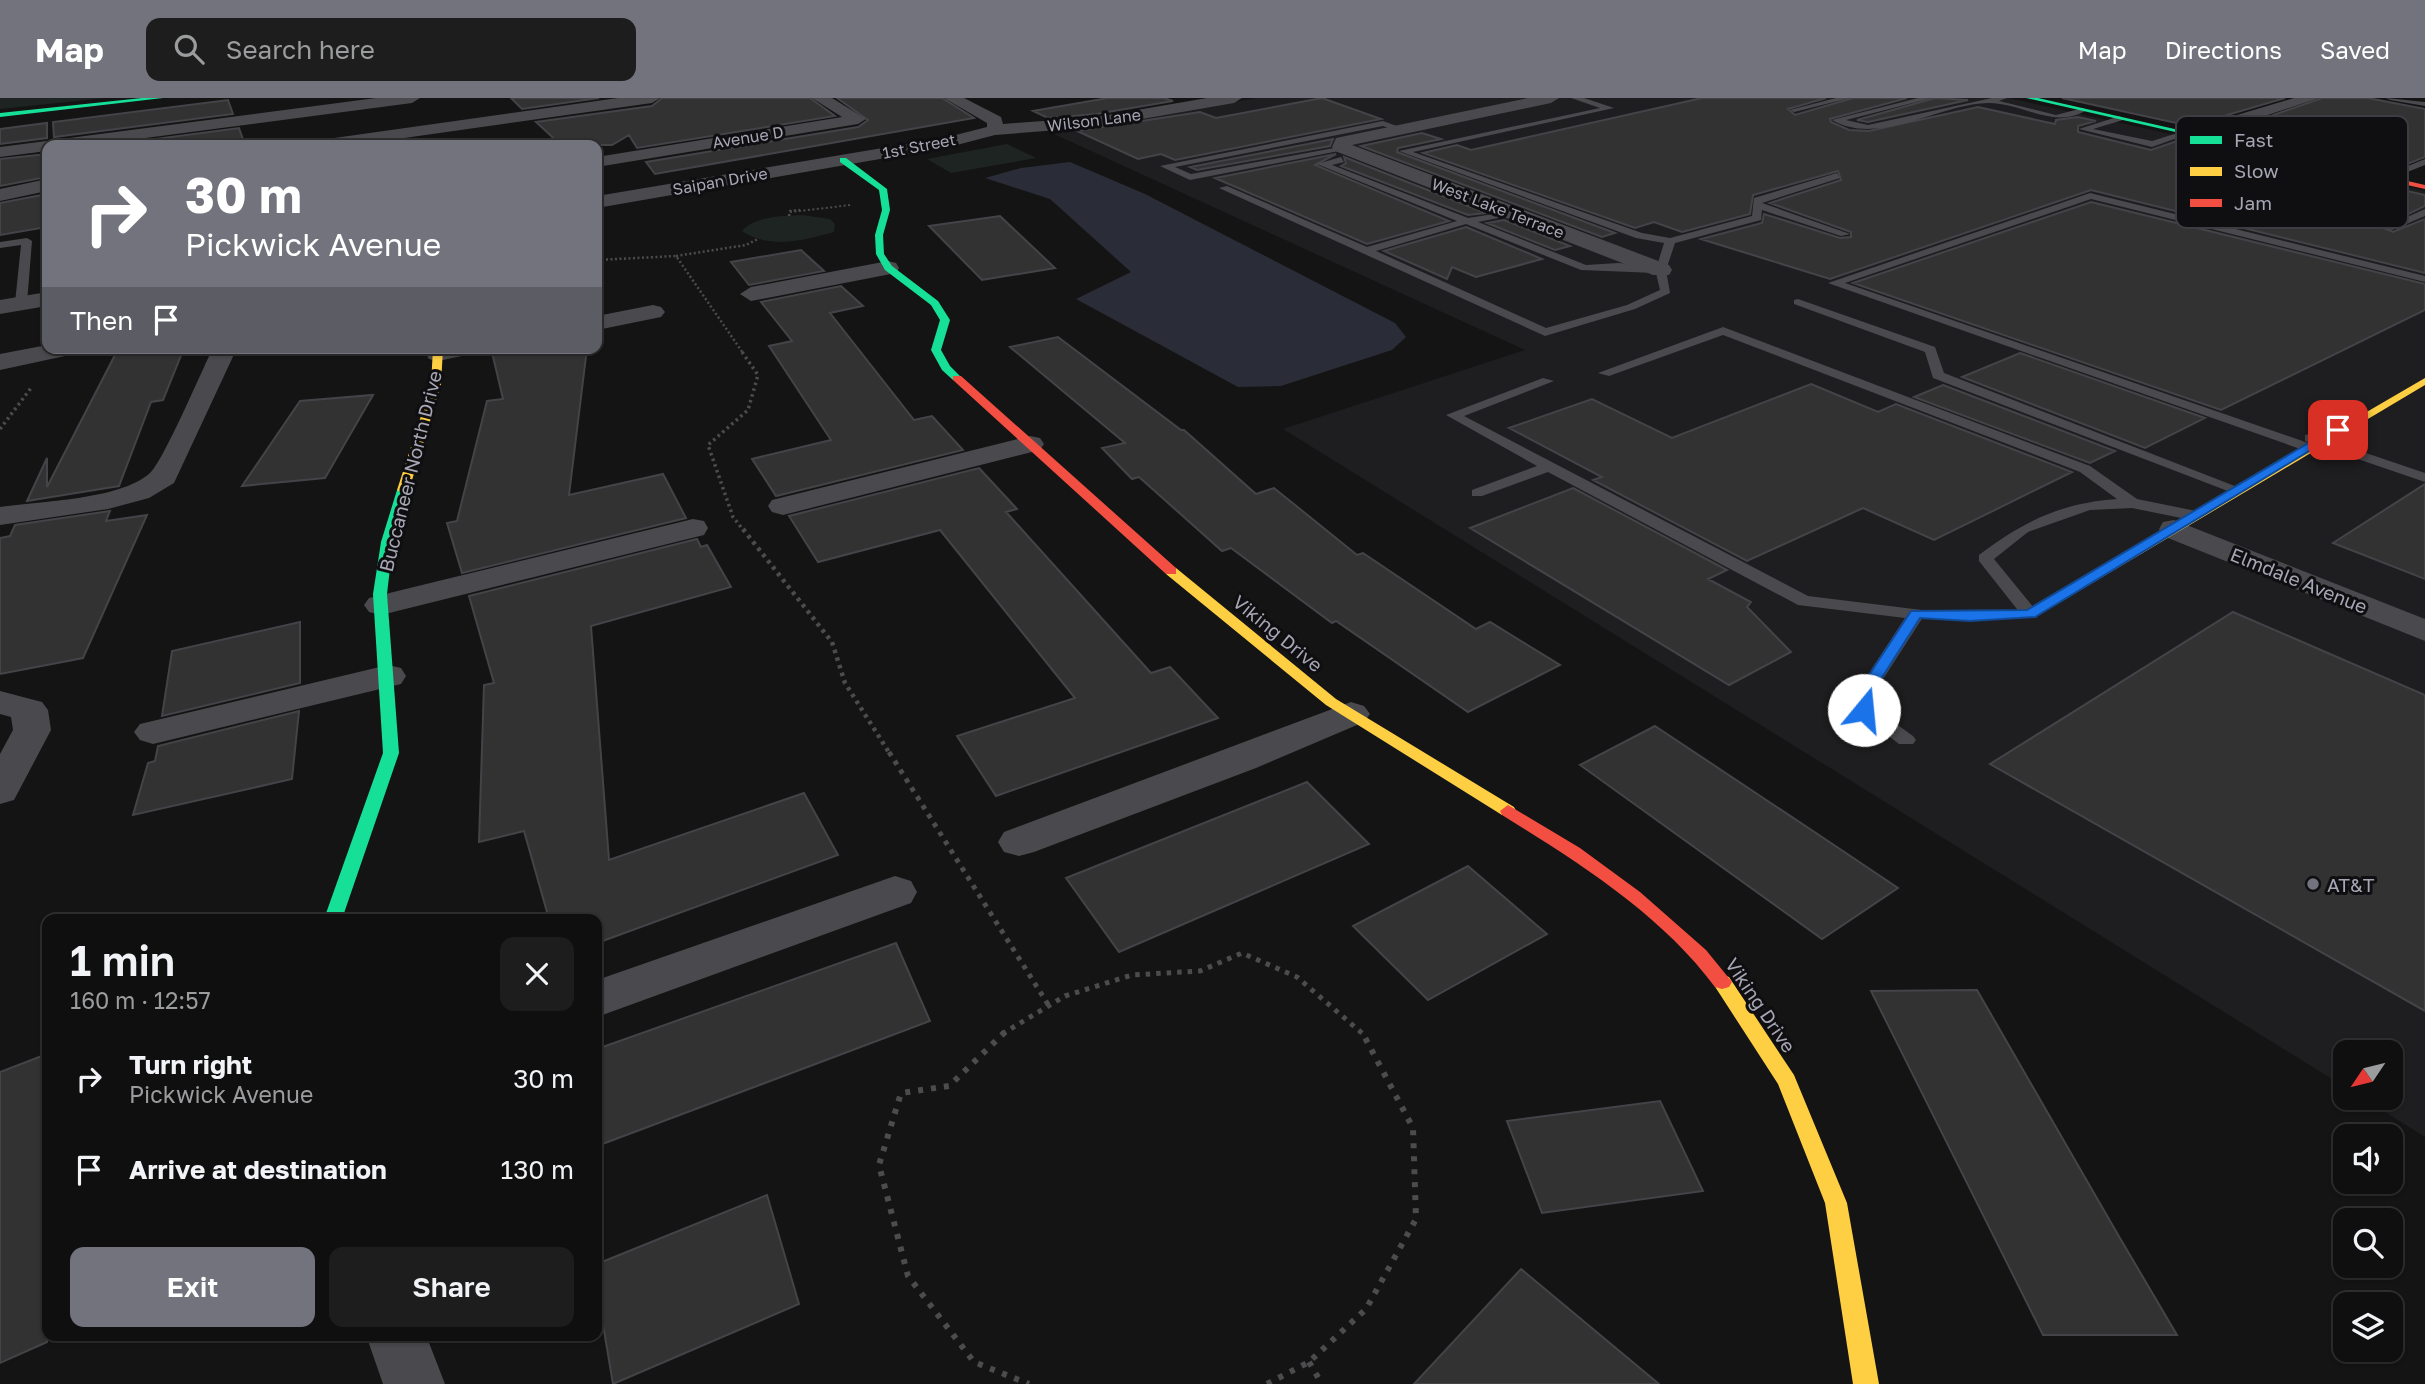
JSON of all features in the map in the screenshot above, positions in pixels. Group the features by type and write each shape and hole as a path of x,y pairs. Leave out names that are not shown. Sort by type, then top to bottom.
{"street":[{"path":"0,115 160,98"},
{"path":"276,98 301,139"},
{"path":"94,140 412,98"},
{"path":"356,140 652,98"},
{"name":"Avenue D","path":"602,161 858,119 820,98"},
{"path":"952,98 995,121 995,130"},
{"name":"Wilson Lane","path":"995,130 1087,124 1205,100 1234,98"},
{"path":"1350,149 1401,129 1551,98"},
{"path":"2029,98 2176,131"},
{"path":"2250,116 2311,98"},
{"path":"502,120 519,137"},
{"name":"1st Street","path":"843,160 949,142 995,130"},
{"path":"0,152 42,147"},
{"name":"West Lake Terrace","path":"1350,149 1661,270"},
{"path":"751,294 888,268 880,254 879,234 885,203 883,189 843,160"},
{"name":"Saipan Drive","path":"602,201 843,160"},
{"path":"0,195 42,187"},
{"name":"Viking Drive","path":"888,268 935,303 946,320 936,350 946,368 1229,621 1352,714 1600,869 1648,907 1710,965 1787,1081 1836,1203 1866,1384"},
{"path":"10,305 42,300"},
{"path":"602,322 653,313"},
{"path":"0,362 42,354"},
{"path":"0,516 108,500 139,492 164,477 222,354"},
{"name":"Buccaneer North Drive","path":"335,914 391,753 388,676 381,605 387,542 436,385 438,354"},
{"path":"1916,614 1970,617 2030,614 2422,384"},
{"path":"783,506 1030,444"},
{"name":"Elmdale Avenue","path":"2185,522 2425,631"},
{"path":"381,605 693,528"},
{"path":"153,732 388,676"},
{"path":"0,702 29,710 32,730 0,791"},
{"path":"1019,842 1242,759 1352,714"},
{"path":"602,997 895,892"},
{"path":"398,1341 414,1384"}],"lane":[{"path":"1575,98 1610,108 1403,151 1640,236 1670,241 1757,218 1757,200 1837,176"},
{"path":"1794,110 1846,98"},
{"path":"1928,98 1836,120 1868,128 2003,98"},
{"path":"2390,98 2425,104"},
{"path":"1989,102 2056,117 2083,110"},
{"path":"1469,115 1513,128"},
{"path":"2120,118 2083,128 2152,144 2176,138"},
{"path":"1350,149 1190,177 1165,166 1383,122 1401,129"},
{"path":"1350,149 1322,164 1584,268 1618,265 1661,270"},
{"path":"2408,169 2425,162"},
{"path":"1454,191 1490,182"},
{"path":"1224,188 1545,332 1631,307 1666,291 1661,270 1670,241"},
{"path":"2176,217 2090,196 1835,283 2315,445 2425,478"},
{"path":"1757,205 1845,234"},
{"path":"1366,251 1467,221 1510,212"},
{"path":"2408,219 2425,212"},
{"path":"2219,228 2425,279"},
{"path":"0,245 27,241 10,305"},
{"path":"1798,302 1931,350 1938,375 2238,490"},
{"path":"1604,373 1723,331 2085,469 2132,503 2185,522"},
{"path":"1548,381 1453,415 1804,601 1916,614 1869,687 1871,692 1864,710 1906,740"},
{"path":"2219,407 2315,445"},
{"path":"1478,493 1549,467"},
{"path":"2030,614 1985,558 2023,529 2088,506 2132,503"}],"path":[{"path":"789,216 790,211 885,203"},
{"path":"602,260 676,256 746,245 758,239"},
{"path":"676,256 758,375 748,410 708,445 733,517 832,642 845,683 1049,1006"},
{"path":"1029,1384 974,1362 908,1276 879,1166 901,1093 950,1086 1000,1035 1065,996 1132,975 1200,971 1242,953 1297,977 1360,1028 1413,1128 1416,1219 1366,1309 1309,1362 1267,1384"},
{"path":"1309,1362 1322,1384"}],"shaded area":[{"path":"0,98 105,98 0,109"},
{"path":"1256,98 2009,98 2176,135 2176,228 2408,228 2408,187 2425,191 2425,1137 2382,1110 2403,1110 2403,1040 2333,1040 2333,1080 1283,429 1525,350 1054,134"},
{"path":"1007,144 1036,158 951,173 927,159"},
{"path":"1070,162 1145,194 1395,323 1406,337 1392,350 1281,386 1238,387 1076,299 1131,272 1050,199 985,178 1021,168"},
{"path":"802,215 830,219 835,224 834,232 776,242 753,237 742,231 761,220"}],"building":[{"path":"511,98 599,98 522,109"},
{"path":"662,98 810,98 835,116 637,148 629,135 612,145 602,145 602,140 556,140 536,122 652,106"},
{"path":"837,98 942,98 974,118 655,174 646,162 858,127 868,120"},
{"path":"1108,98 1164,98 1173,101 1096,114 1048,118 1033,111"},
{"path":"1322,98 1381,119 1175,160 1161,154 1138,159 1077,131 1200,112 1216,118"},
{"path":"1702,98 1826,98 1788,109 1795,115 1853,98 1907,98 1830,119 1849,130 1869,131 1978,107 2055,124 2056,120 2078,117 2096,121 2078,126 2078,132 2151,150 2176,141 2176,211 2091,190 1830,279 1701,239 1762,223 1764,214 1840,238 1851,237 1851,232 1770,203 1841,180 1838,171 1753,195 1750,214 1682,232 1654,222 1635,228 1423,153 1457,145 1471,150"},
{"path":"1935,98 1968,100 1868,122 1857,120"},
{"path":"2062,98 2285,98 2224,116 2176,116 2176,123"},
{"path":"2322,98 2368,98 2425,109 2425,157 2408,164 2408,116 2271,116"},
{"path":"228,100 233,114 54,137 53,122"},
{"path":"47,123 47,138 0,144 0,129"},
{"path":"239,128 243,140 148,140"},
{"path":"1422,133 1441,139 1398,148 1397,152 1615,233 1602,237 1361,146"},
{"path":"1333,139 1330,146 1197,170 1190,167"},
{"path":"1336,154 1315,165 1449,221 1367,244 1215,178"},
{"path":"42,155 42,178 0,186 0,159"},
{"path":"1344,157 1486,213 1468,215 1341,166 1346,163"},
{"path":"2408,191 2425,195 2425,206 2408,214"},
{"path":"42,195 42,228 0,235 0,203"},
{"path":"2091,202 2176,223 2176,228 2197,228 2425,284 2425,310 2221,410 1853,283"},
{"path":"1000,216 1055,268 982,280 929,226"},
{"path":"2425,219 2425,273 2243,228 2383,228 2393,232"},
{"path":"1504,220 1570,246 1555,250 1487,223"},
{"path":"1466,227 1542,259 1476,277 1452,267 1447,279 1384,251"},
{"path":"801,250 824,271 749,285 731,262"},
{"path":"841,286 863,306 830,313 914,420 932,416 963,450 776,496 752,459 831,440 769,346 792,341 761,302"},
{"path":"1058,337 1184,430 1256,494 1274,488 1357,555 1363,553 1476,629 1490,622 1560,665 1468,712 1336,621 1332,623 1231,548 1222,551 1139,477 1132,479 1102,448 1125,443 1010,347"},
{"path":"2020,353 2205,418 2145,448 1962,377"},
{"path":"182,354 163,400 151,402 119,486 27,501 47,458 47,487 115,355"},
{"path":"492,354 586,354 569,495 663,474 686,518 462,573 447,523 457,521 487,401 503,399"},
{"path":"1811,384 1878,412 1896,404 2072,472 1934,540 1863,508 1747,561 1593,480 1602,477 1509,428 1592,399 1672,438"},
{"path":"1943,385 2115,451 2090,463 1914,397"},
{"path":"373,395 325,478 242,486 300,401"},
{"path":"979,468 1017,509 1006,512 1151,673 1170,667 1218,718 996,796 957,736 1075,698 940,530 818,562 789,516"},
{"path":"2425,484 2425,579 2333,543"},
{"path":"1573,488 1727,570 1708,579 1751,602 1747,607 1791,652 1729,685 1470,528"},
{"path":"110,511 106,521 147,515 83,658 0,674 0,538 10,536 15,525"},
{"path":"697,539 701,547 707,545 731,587 591,626 609,860 804,793 838,855 602,941 602,914 548,914 524,831 479,842 484,685 494,683 469,596"},
{"name":"AT&T","path":"2233,612 2425,695 2425,1011 1990,764"},
{"path":"300,622 300,683 162,716 172,651"},
{"path":"299,711 292,779 133,815 148,763 155,761 158,746"},
{"path":"1655,726 1898,888 1822,939 1580,765"},
{"path":"1307,782 1369,844 1119,952 1066,878"},
{"path":"1468,866 1547,934 1428,1000 1353,926"},
{"path":"896,943 930,1021 602,1144 602,1047"},
{"path":"1977,990 2177,1335 2043,1335 1871,991"},
{"path":"42,1056 42,1341 47,1342 0,1363 0,1072"},
{"path":"1660,1101 1703,1191 1542,1213 1507,1121"},
{"path":"767,1195 799,1304 613,1384 602,1319 602,1262"},
{"path":"1521,1269 1659,1384 1414,1384"}],"traffic: fast":[{"path":"0,115 160,98"},
{"path":"2029,98 2176,131"},
{"path":"843,160 883,189 886,210 879,235 880,254 888,268 935,303 945,320 936,350 946,368 957,378"},
{"path":"335,914 391,753 380,594 387,542 403,490"}],"traffic: slow":[{"path":"403,490 436,385 438,354"},
{"path":"1916,614 1970,617 2030,614 2425,381"},
{"path":"1171,571 1331,702 1508,811"},
{"path":"1722,982 1787,1081 1836,1203 1866,1384"}],"traffic: jam":[{"path":"2408,183 2425,187"},
{"path":"957,378 1171,571"},
{"path":"1508,811 1574,852 1614,881 1674,931 1722,982"}],"place":[{"name":"AT&T","path":"2313,884"}],"route":[{"path":"1864,710 1871,692 1869,687 1916,614 1970,617 2030,614 2338,430"}]}
